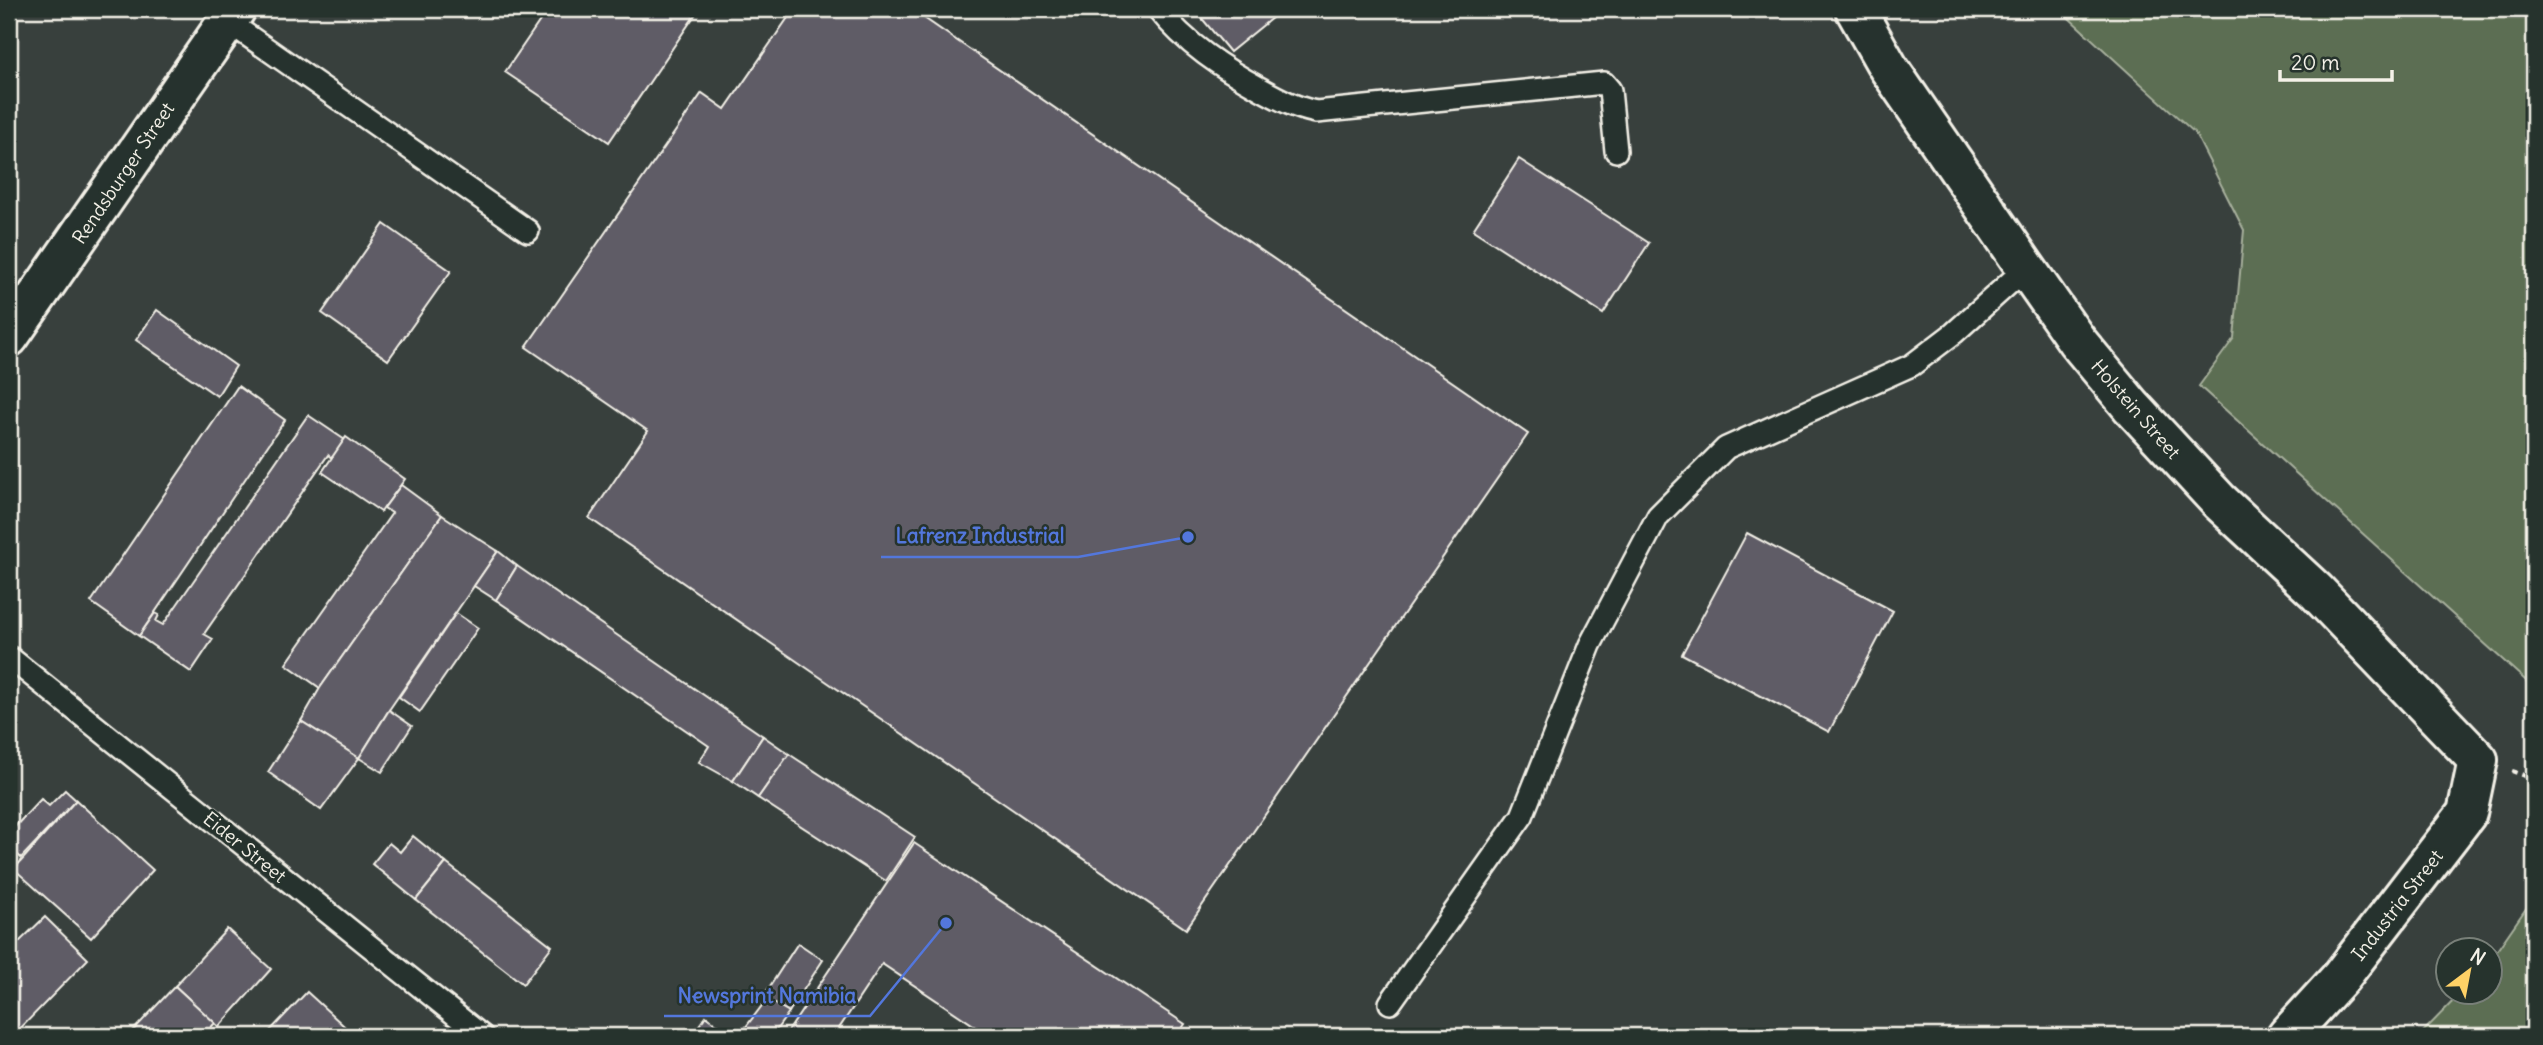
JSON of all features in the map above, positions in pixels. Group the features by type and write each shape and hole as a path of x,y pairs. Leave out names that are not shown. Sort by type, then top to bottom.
{"street":[{"name":"Holstein Street","path":"1854,9 1888,67 2026,268 2077,341 2131,406 2201,482 2316,591 2479,760"},
{"name":"Rendsburger Street","path":"9,337 232,15"},
{"name":"Industria Street","path":"2287,1036 2341,977 2467,813 2479,760"}],"lane":[{"path":"1158,9 1169,23 1206,57 1285,102 1316,112 1604,83 1610,90 1616,151"},
{"path":"232,15 528,231"},
{"path":"1390,1003 1521,816 1590,645 1658,516 1726,448 1912,365 1954,333 2026,268"},
{"name":"Eider Street","path":"9,657 482,1036"}],"shaded area":[{"path":"9,9 2059,9 2195,133 2244,230 2234,338 2199,386 2534,688 2534,897 2504,940 2504,936 2434,936 2434,1006 2448,1006 2419,1036 9,1036"}],"green space":[{"path":"2059,9 2534,9 2534,688 2199,386 2234,338 2244,230 2195,133"},
{"path":"2534,897 2534,1036 2419,1036 2448,1006 2504,1006 2504,940"}],"building":[{"path":"548,9 699,9 609,142 505,72"},
{"path":"794,9 911,9 1528,434 1186,929 589,518 648,431 526,347 702,93 725,109"},
{"path":"1194,9 1283,9 1230,52"},
{"path":"1519,159 1649,243 1603,314 1473,230"},
{"path":"384,224 451,271 388,360 322,313"},
{"path":"157,310 236,366 217,396 136,340"},
{"path":"238,386 285,420 139,636 91,602"},
{"path":"308,415 345,440 333,459 328,455 204,634 213,639 191,672 139,636 155,613 159,615 156,621 163,625"},
{"path":"346,437 405,479 381,512 322,472"},
{"path":"401,485 442,515 320,688 286,664 392,513 384,508"},
{"path":"442,515 498,551 359,758 301,721 320,688"},
{"path":"1747,533 1893,611 1829,732 1682,654"},
{"path":"498,551 517,566 496,600 474,586"},
{"path":"517,566 763,736 733,781 699,762 709,746 496,600"},
{"path":"456,613 478,628 420,712 399,697"},
{"path":"389,710 412,726 382,772 359,758"},
{"path":"301,721 359,758 321,810 268,772"},
{"path":"763,736 789,754 758,798 733,781"},
{"path":"789,754 915,837 886,881 758,798"},
{"path":"65,790 76,800 21,858 9,846 9,833 41,799 49,806"},
{"path":"76,800 153,870 91,938 14,869"},
{"path":"413,836 446,863 416,900 372,864 389,843 400,852"},
{"path":"914,843 1185,1024 1177,1036 990,1036 882,964 834,1036 785,1036"},
{"path":"446,863 552,946 523,984 416,900"},
{"path":"45,917 88,959 13,1036 9,1036 9,946 13,942 18,943"},
{"path":"227,929 271,969 219,1027 175,986"},
{"path":"798,943 823,960 789,1012 763,997"},
{"path":"175,986 215,1023 203,1036 128,1036"},
{"path":"307,992 355,1036 265,1036"},
{"path":"767,999 789,1012 772,1036 739,1036"},
{"path":"706,1016 733,1036 691,1036"}],"place":[{"name":"Lafrenz Industrial","path":"1188,537"},
{"name":"Newsprint Namibia","path":"946,923"}]}
